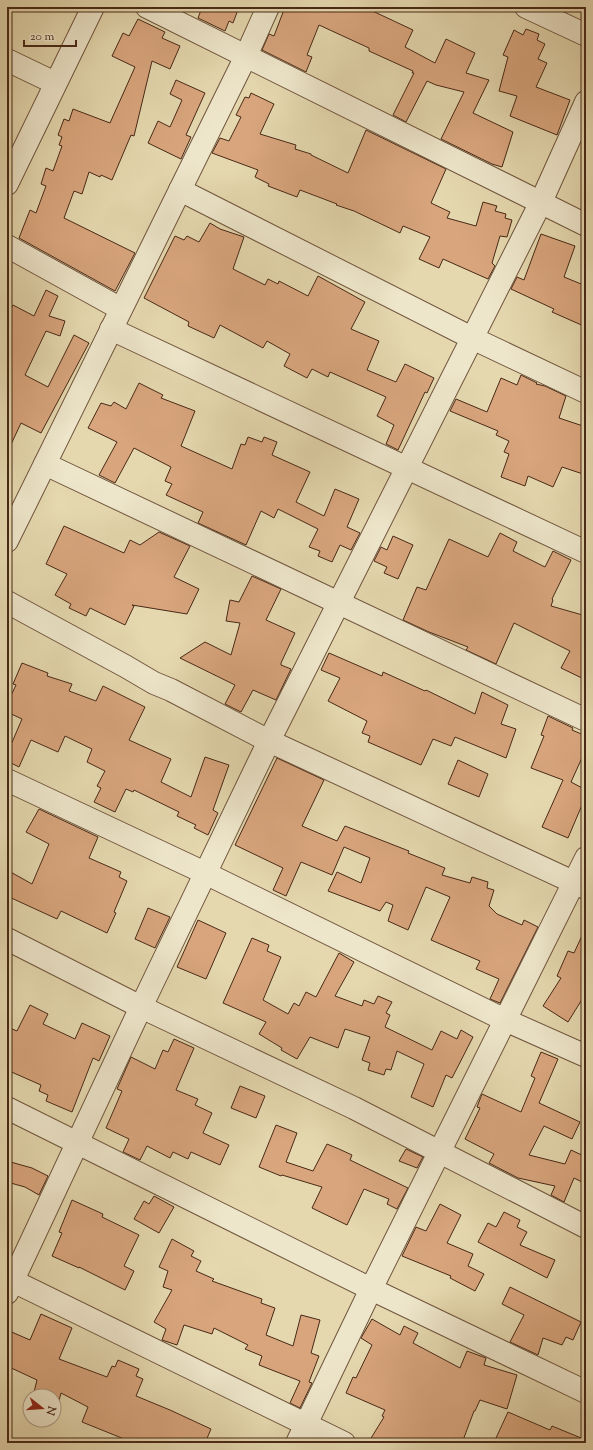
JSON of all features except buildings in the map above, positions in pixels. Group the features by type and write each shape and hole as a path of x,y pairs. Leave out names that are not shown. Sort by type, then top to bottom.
{"street":[{"path":"7,184 93,7"},
{"path":"147,7 586,225"},
{"path":"7,541 246,56 268,7"},
{"path":"526,7 586,35"},
{"path":"7,60 55,83"},
{"path":"344,1443 301,1434 9,1284 78,1143 141,1007 269,741 541,202 586,102"},
{"path":"180,190 472,338 586,392"},
{"path":"7,246 121,309"},
{"path":"111,329 586,552"},
{"path":"45,464 586,720"},
{"path":"7,602 154,683 171,690 269,741 580,885"},
{"path":"7,780 205,873 505,1020 586,1056"},
{"path":"301,1434 371,1289 505,1020 580,885 586,858"},
{"path":"7,939 141,1007 354,1108 586,1227"},
{"path":"7,1108 371,1289 586,1392"}]}
